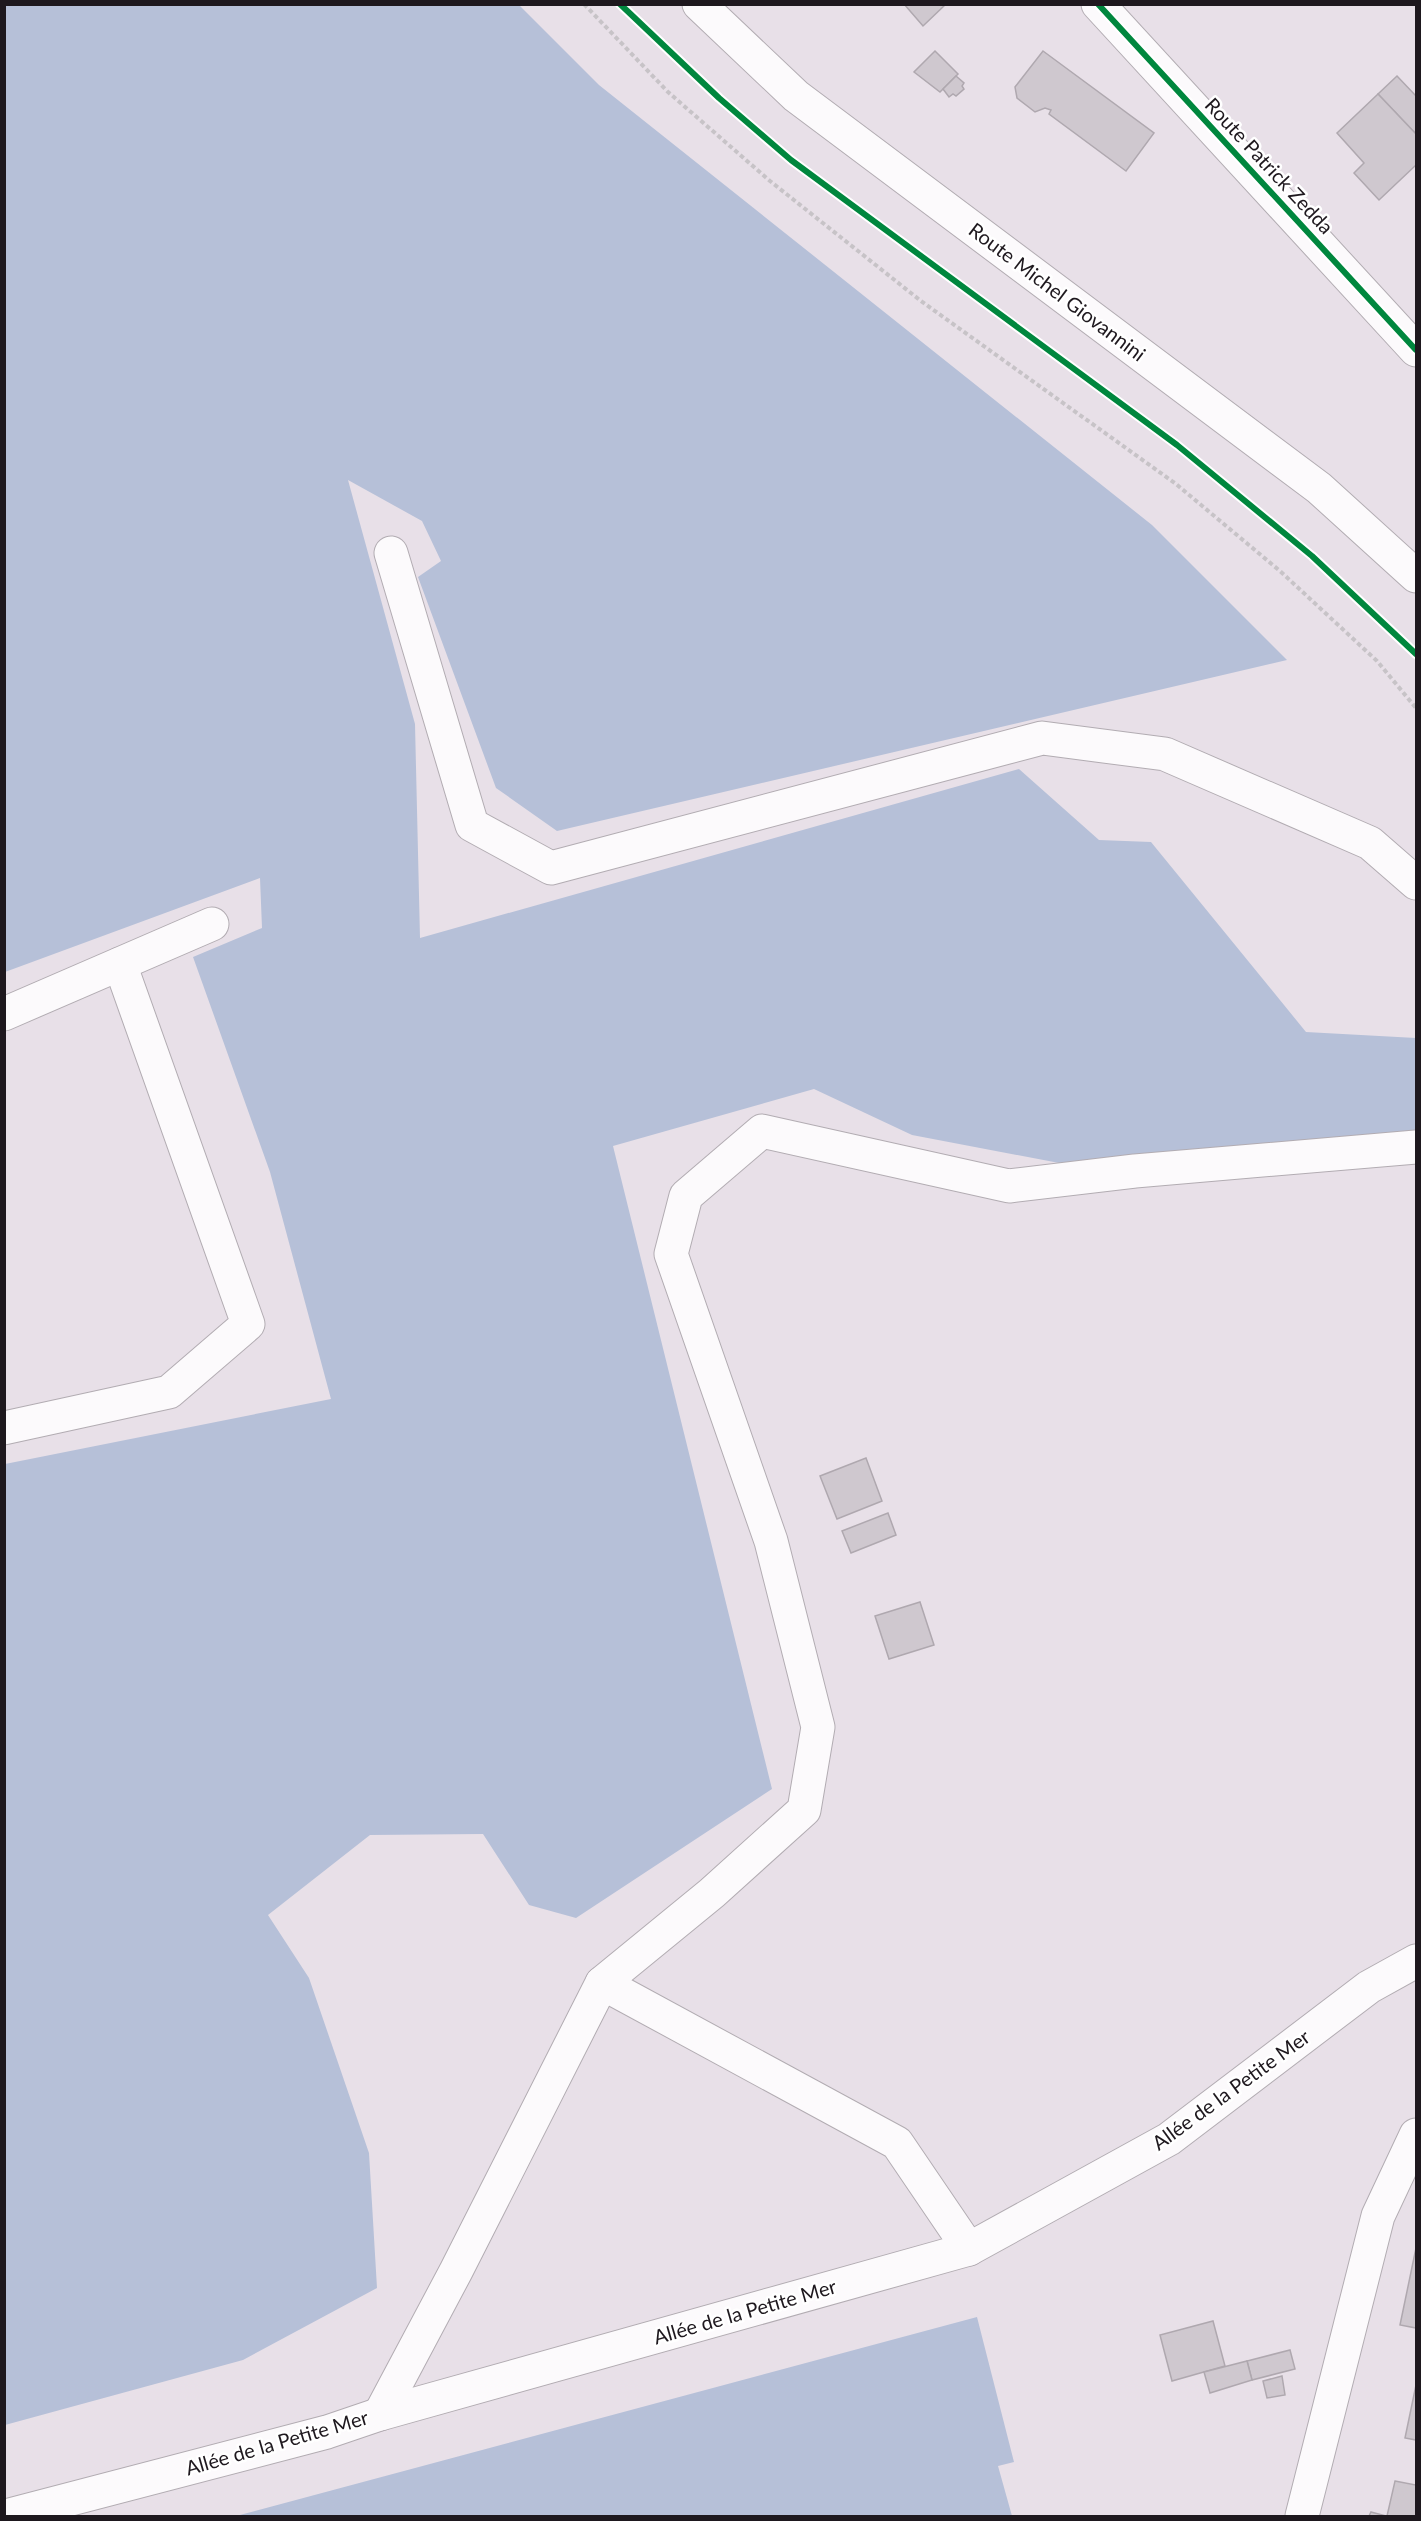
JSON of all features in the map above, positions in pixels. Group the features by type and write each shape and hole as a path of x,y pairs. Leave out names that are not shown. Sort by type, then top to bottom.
{"main road":[{"name":"Route Michel Giovannini","path":"699,4 796,96 1319,489 1416,576"},
{"name":"Route Patrick Zedda","path":"1098,4 1416,350"},
{"path":"391,553 472,825 551,868 1042,738 1166,753 1370,843 1416,883"},
{"path":"4,1014 212,924"},
{"path":"4,1428 169,1392 248,1324 120,964"},
{"path":"380,2414 456,2271 602,1983 712,1893 804,1810 818,1727 771,1541 671,1254 686,1196 762,1131 1009,1186 1135,1172 1416,1147"},
{"name":"Allée de la Petite Mer","path":"6,2517 327,2432 380,2414 969,2249 1169,2139 1369,1987 1416,1961"},
{"path":"602,1983 897,2143 969,2249"},
{"path":"1302,2517 1378,2216 1416,2135"},
{"path":"1378,2216 1416,2191"}],"path":[{"path":"584,4 668,92 770,181 921,301 1176,484 1280,571 1377,661 1416,708"}],"water":[{"path":"5,5 519,5 599,85 1152,525 1287,660 557,831 496,788 418,577 441,561 422,521 348,480 415,724 420,938 1019,769 1099,840 1151,842 1306,1032 1416,1038 1416,1130 1075,1166 912,1135 814,1089 613,1146 772,1789 576,1918 529,1905 483,1834 370,1835 268,1915 309,1978 369,2153 377,2288 243,2360 5,2425 5,1464 331,1399 270,1172 193,957 262,928 260,878 5,972"},
{"path":"977,2317 1014,2462 998,2466 1012,2516 236,2516"}],"building":[{"path":"904,4 946,4 923,26"},
{"path":"935,51 958,74 940,92 914,72"},
{"path":"1043,51 1154,133 1126,171 1049,114 1051,110 1045,108 1035,112 1017,98 1015,87"},
{"path":"956,76 964,83 962,86 964,89 956,96 953,94 949,97 943,89"},
{"path":"1397,76 1416,96 1416,134 1378,94"},
{"path":"1378,94 1416,134 1416,165 1379,200 1354,173 1364,163 1337,133"},
{"path":"866,1458 882,1501 837,1519 820,1476"},
{"path":"888,1513 896,1535 851,1553 842,1531"},
{"path":"920,1602 934,1645 889,1659 875,1616"},
{"path":"1416,2248 1416,2328 1400,2325"},
{"path":"1213,2321 1225,2366 1172,2381 1160,2335"},
{"path":"1290,2350 1295,2369 1252,2380 1247,2361"},
{"path":"1247,2361 1252,2380 1210,2393 1204,2372"},
{"path":"1282,2376 1285,2395 1267,2398 1263,2381"},
{"path":"1416,2385 1416,2440 1405,2438"},
{"path":"1395,2481 1416,2485 1416,2516 1387,2516"},
{"path":"1371,2512 1386,2516 1369,2516"}],"cycle path":[{"path":"620,4 719,98 791,160 1177,445 1312,556 1416,654"},
{"path":"1098,4 1416,350"}]}
